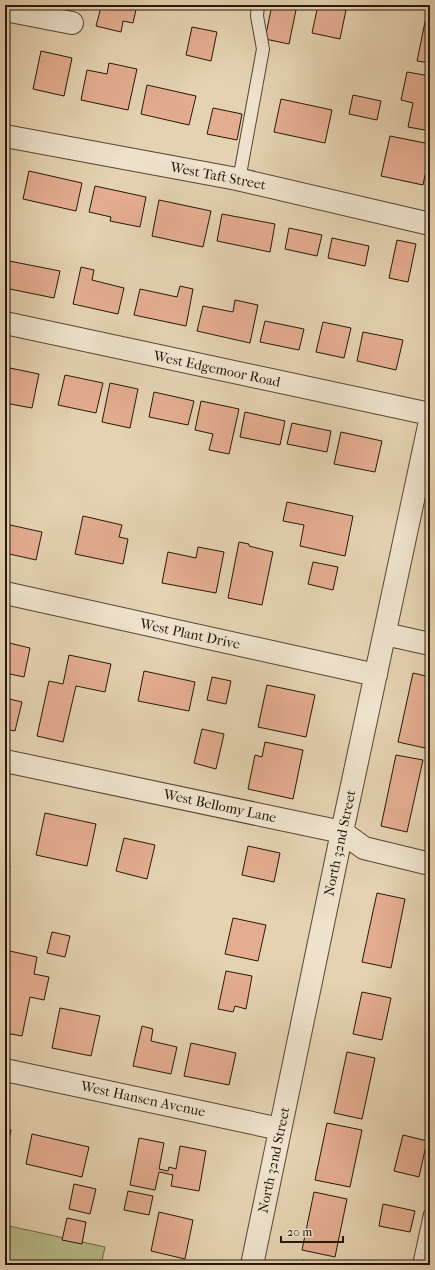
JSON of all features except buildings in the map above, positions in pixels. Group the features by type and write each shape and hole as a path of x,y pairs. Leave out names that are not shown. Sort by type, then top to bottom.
{"street":[{"path":"5,10 39,11 72,23"},
{"name":"West Taft Street","path":"5,136 239,180 430,224"},
{"name":"West Edgemoor Road","path":"5,323 430,414"},
{"name":"North 32nd Street","path":"252,1265 342,832 430,421"},
{"name":"West Plant Drive","path":"5,593 376,675"},
{"path":"385,634 430,644"},
{"name":"West Bellomy Lane","path":"5,761 342,832 364,848 430,864"},
{"name":"West Hansen Avenue","path":"5,1070 280,1129"}],"lane":[{"path":"239,180 263,49 257,16 258,5"},
{"path":"419,1265 430,1214"}],"green space":[{"path":"5,1225 105,1247 101,1265 5,1265"}]}
